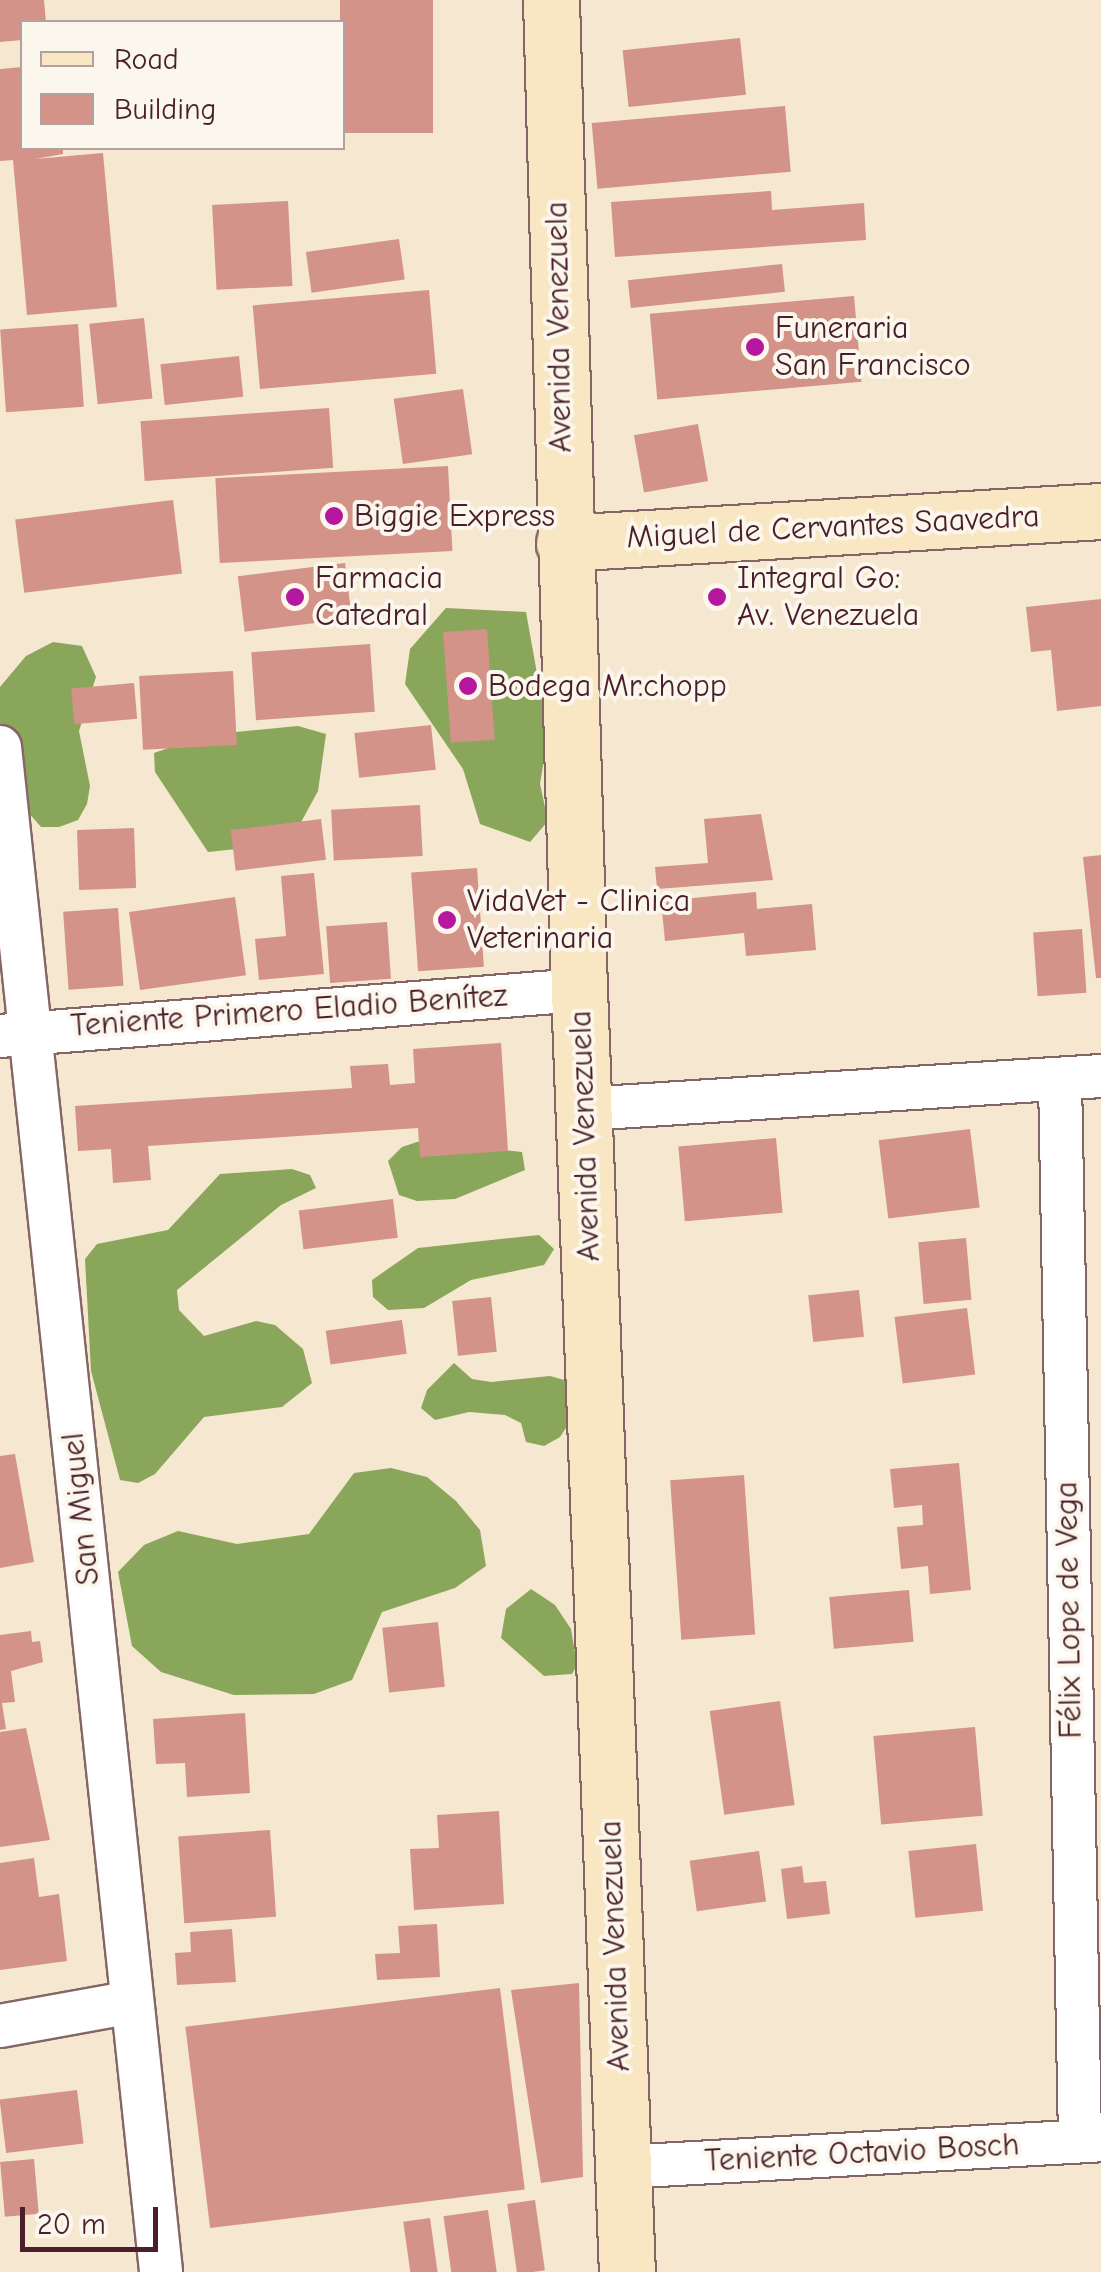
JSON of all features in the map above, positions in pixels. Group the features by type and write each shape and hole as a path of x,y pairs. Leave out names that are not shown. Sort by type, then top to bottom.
{"main road":[{"name":"Avenida Venezuela","path":"551,0 564,543 627,2272"},
{"name":"Miguel de Cervantes Saavedra","path":"564,543 1101,511"}],"street":[{"name":"San Miguel","path":"0,747 16,1033 132,2002 160,2272"},
{"name":"Teniente Primero Eladio Benítez","path":"16,1033 579,990"},
{"path":"584,1109 1080,1078"},
{"name":"Félix Lope de Vega","path":"1080,1078 1090,2140"},
{"path":"0,2026 132,2002"},
{"name":"Teniente Octavio Bosch","path":"623,2167 1090,2140"}],"green space":[{"path":"446,608 526,612 548,735 540,784 548,821 530,842 480,824 463,769 405,684 410,649"},
{"path":"53,642 82,646 96,677 79,731 90,786 87,804 78,820 59,827 41,827 0,780 0,687 26,656"},
{"path":"298,726 326,734 318,791 300,824 246,848 208,852 155,772 154,753 206,735"},
{"path":"420,1141 522,1152 525,1170 455,1199 417,1201 399,1195 388,1161 402,1147"},
{"path":"292,1169 310,1175 316,1188 281,1205 177,1290 179,1310 204,1336 256,1321 275,1325 303,1349 312,1383 282,1407 204,1417 155,1474 138,1483 120,1480 91,1371 85,1259 97,1244 168,1230 220,1174"},
{"path":"539,1235 554,1249 544,1265 471,1280 424,1308 388,1310 373,1297 372,1280 418,1248"},
{"path":"454,1363 472,1379 491,1382 550,1376 568,1381 571,1420 560,1437 544,1446 526,1442 521,1423 505,1415 469,1412 435,1420 421,1408 427,1390"},
{"path":"391,1468 427,1477 456,1501 480,1530 486,1566 455,1588 382,1612 352,1680 314,1694 234,1695 161,1672 132,1646 118,1572 144,1545 178,1531 237,1544 309,1534 354,1473"},
{"path":"531,1589 555,1605 571,1629 577,1665 572,1674 544,1676 501,1638 506,1609"}],"building":[{"path":"0,0 44,0 46,20 20,20 20,40 0,42"},
{"path":"340,0 433,0 433,133 345,133 345,20 340,20"},
{"path":"740,38 746,95 629,107 623,50"},
{"path":"20,67 20,150 63,150 63,154 35,159 103,153 117,307 27,315 13,160 0,161 0,69"},
{"path":"785,106 791,172 597,189 592,123"},
{"path":"771,191 772,210 864,203 866,240 615,257 611,202"},
{"path":"288,201 292,286 217,290 212,205"},
{"path":"399,239 405,280 312,293 306,252"},
{"path":"782,264 785,292 631,308 628,280"},
{"path":"429,290 436,374 260,389 253,305"},
{"name":"Funeraria San Francisco","path":"854,296 861,382 657,400 650,314"},
{"path":"144,318 152,399 98,404 89,324"},
{"path":"78,324 84,407 6,412 0,329"},
{"path":"239,356 243,397 165,405 160,364"},
{"path":"463,389 472,454 403,464 394,399"},
{"path":"329,408 333,468 145,481 140,421"},
{"path":"698,424 708,481 644,492 634,435"},
{"name":"Biggie Express","path":"448,466 452,551 220,563 215,478"},
{"path":"173,500 182,573 24,593 15,519"},
{"name":"Farmacia Catedral","path":"345,563 352,619 245,632 238,576"},
{"path":"1101,599 1101,706 1057,711 1051,650 1031,652 1026,607"},
{"name":"Bodega Mr.chopp","path":"487,629 495,740 451,743 443,632"},
{"path":"370,644 375,712 256,720 251,652"},
{"path":"233,671 237,745 143,750 139,676"},
{"path":"134,683 137,719 74,724 71,688"},
{"path":"431,725 436,770 359,778 354,733"},
{"path":"420,805 423,856 334,861 331,810"},
{"path":"761,814 773,880 657,889 655,867 708,863 704,819"},
{"path":"321,819 326,860 236,871 231,830"},
{"path":"134,828 136,888 79,890 77,830"},
{"path":"1101,855 1101,978 1096,978 1083,857"},
{"name":"VidaVet - Clinica Veterinaria","path":"477,868 484,967 418,971 411,873"},
{"path":"314,873 324,974 259,980 255,939 286,936 281,876"},
{"path":"756,892 757,909 812,904 816,950 746,956 744,933 665,941 661,901"},
{"path":"235,897 246,975 140,990 129,912"},
{"path":"118,908 123,986 69,990 63,912"},
{"path":"387,922 391,979 330,983 326,926"},
{"path":"1082,929 1086,993 1038,996 1033,932"},
{"path":"501,1043 508,1151 420,1157 418,1128 148,1146 151,1180 113,1183 111,1149 78,1151 75,1106 352,1088 350,1066 388,1064 390,1085 415,1083 413,1049"},
{"path":"970,1129 980,1207 888,1219 879,1140"},
{"path":"776,1138 783,1213 685,1221 678,1147"},
{"path":"393,1199 398,1238 303,1249 299,1211"},
{"path":"966,1238 971,1300 924,1304 918,1242"},
{"path":"859,1290 864,1337 813,1342 808,1295"},
{"path":"491,1297 497,1352 458,1356 452,1301"},
{"path":"967,1308 975,1375 903,1383 895,1317"},
{"path":"402,1320 407,1354 330,1364 326,1331"},
{"path":"15,1454 34,1562 0,1568 0,1456"},
{"path":"959,1463 971,1590 930,1594 928,1566 901,1569 897,1527 923,1525 922,1505 894,1508 890,1469"},
{"path":"744,1475 755,1635 681,1640 670,1480"},
{"path":"909,1590 914,1642 834,1649 829,1597"},
{"path":"438,1622 445,1687 389,1692 382,1628"},
{"path":"31,1631 32,1642 40,1641 43,1662 11,1671 15,1702 2,1703 6,1729 0,1730 0,1635"},
{"path":"780,1701 795,1805 724,1815 710,1711"},
{"path":"245,1713 250,1793 187,1797 185,1763 156,1764 153,1719"},
{"path":"975,1727 983,1816 881,1825 873,1736"},
{"path":"26,1728 50,1840 0,1847 0,1732"},
{"path":"499,1811 504,1904 414,1910 410,1849 439,1848 437,1815"},
{"path":"270,1830 276,1917 184,1923 178,1836"},
{"path":"976,1844 983,1911 915,1918 908,1851"},
{"path":"759,1851 766,1902 697,1911 690,1861"},
{"path":"34,1858 39,1897 59,1894 67,1961 0,1970 0,1863"},
{"path":"802,1866 804,1883 826,1881 830,1914 787,1919 781,1869"},
{"path":"437,1924 440,1977 377,1980 375,1954 400,1953 398,1926"},
{"path":"232,1929 236,1982 177,1985 175,1953 191,1952 190,1932"},
{"path":"579,1983 583,2177 541,2183 511,1990"},
{"path":"500,1988 525,2189 210,2228 185,2027"},
{"path":"77,2090 84,2144 6,2153 0,2099"},
{"path":"34,2159 39,2214 5,2217 0,2162"},
{"path":"535,2200 545,2270 517,2272 507,2204"},
{"path":"488,2210 497,2272 451,2272 443,2216"},
{"path":"430,2218 438,2272 410,2272 403,2222"}],"place":[{"name":"Funeraria San Francisco","path":"755,347"},
{"name":"Biggie Express","path":"334,516"},
{"name":"Farmacia Catedral","path":"295,597"},
{"name":"Integral Go: Av. Venezuela","path":"717,597"},
{"name":"Bodega Mr.chopp","path":"468,686"},
{"name":"VidaVet - Clinica Veterinaria","path":"447,920"}]}
